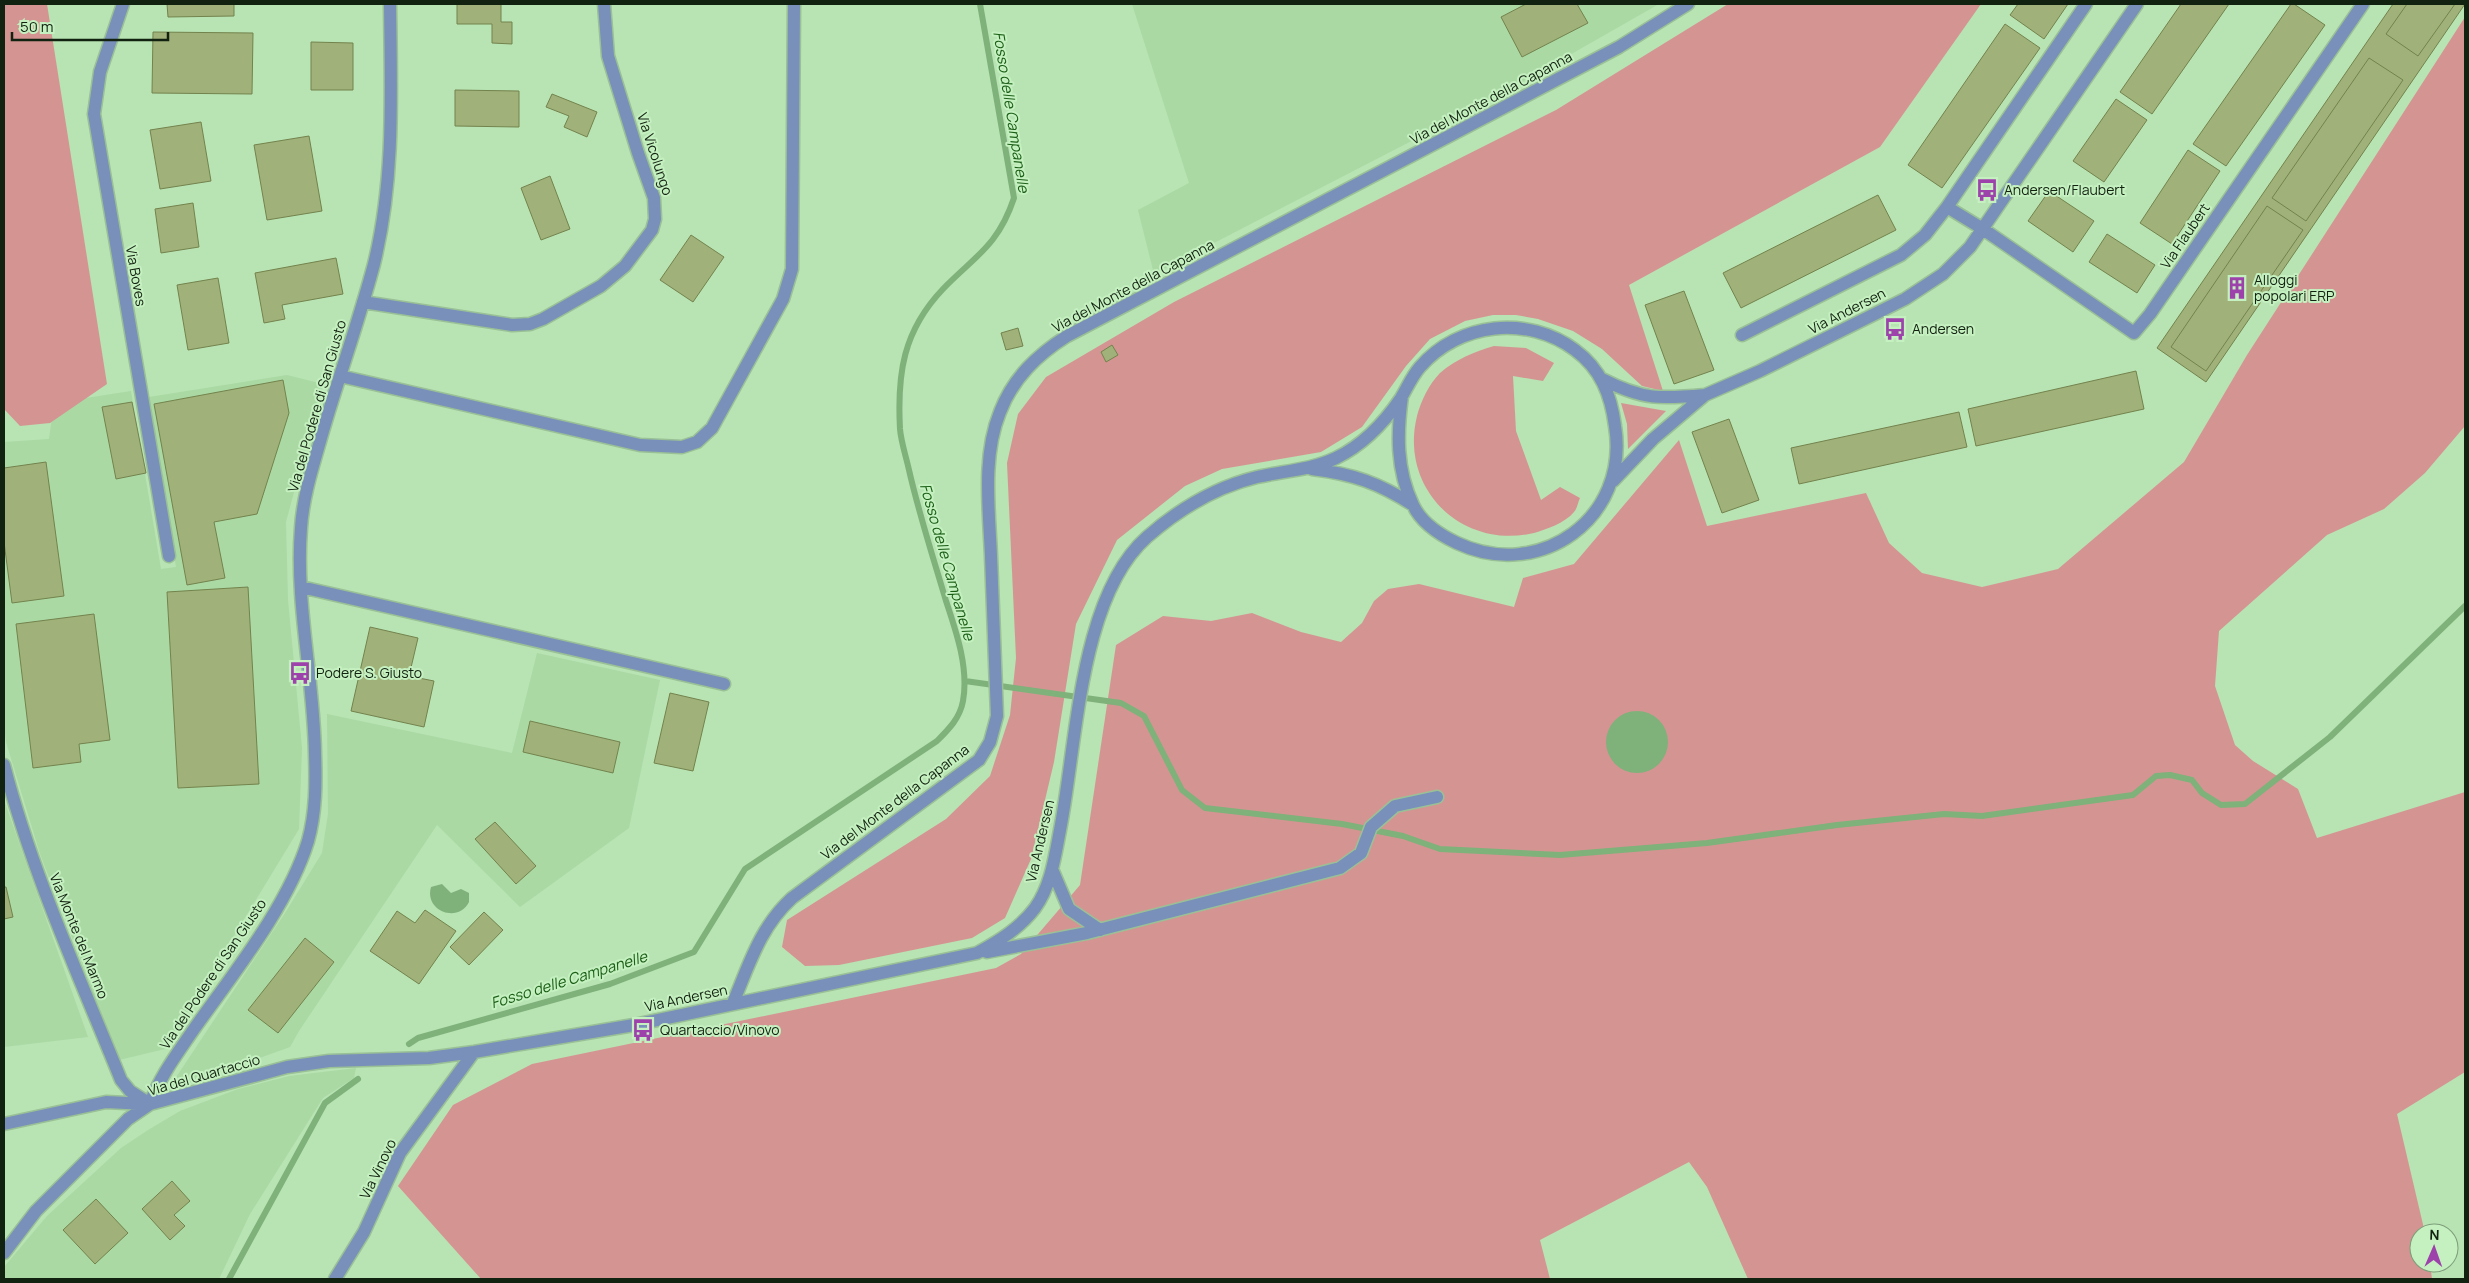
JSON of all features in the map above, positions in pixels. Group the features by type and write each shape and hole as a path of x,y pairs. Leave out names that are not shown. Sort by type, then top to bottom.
{"street":[{"name":"Via Boves","path":"124,4 100,72 94,114 169,556"},
{"name":"Via del Podere di San Giusto","path":"150,1104 164,1072 256,941 296,871 308,839 315,805 315,734 301,586 300,543 303,507 312,468 378,247 387,188 391,103 390,4"},
{"name":"Via Vicolungo","path":"363,302 512,325 530,324 588,296 625,266 652,230 656,210 654,198 608,56 604,4"},
{"path":"340,376 640,445 682,447 697,442 712,428 783,299 792,269 794,4"},
{"name":"Via del Monte della Capanna","path":"733,1003 761,936 779,910 792,898 979,760 994,730 997,716 989,510 992,442 1004,403 1020,375 1032,362 1067,336 1594,61 1688,4"},
{"name":"Via Andersen","path":"1742,335 1900,255 1925,235 1947,207 2086,4"},
{"name":"Via Andersen","path":"1402,396 1398,442 1402,468 1413,506 1422,518 1437,532 1467,548 1500,555 1527,553 1553,545 1577,531 1599,508 1613,481 1653,439 1705,396 1777,363 1918,291 1943,274 1962,257 2137,4"},
{"name":"Via Flaubert","path":"1983,228 2134,333 2150,314 2364,4"},
{"path":"1947,207 1983,228"},
{"name":"Via Andersen","path":"474,1052 634,1025 977,953 1008,934 1034,909 1045,889 1052,869 1094,631 1106,598 1121,568 1144,539 1179,513 1211,494 1257,477 1307,469 1332,460 1363,441 1402,396 1421,366 1439,350 1473,332 1494,328 1523,328 1557,339 1588,361 1602,379 1612,408 1617,434 1613,481"},
{"name":"Via Andersen","path":"1602,379 1648,397 1705,396"},
{"name":"Via Andersen","path":"1307,469 1336,472 1366,479 1413,506"},
{"path":"301,586 724,684"},
{"name":"Via Monte del Marmo","path":"4,765 13,801 41,881 121,1080 130,1091 150,1104"},
{"path":"977,953 1100,930 1340,868 1361,853 1369,832 1395,806 1437,797"},
{"path":"1052,869 1069,910 1100,930"},
{"name":"Via del Quartaccio","path":"6,1247 36,1211 122,1125 150,1104 287,1066 337,1060 429,1058 474,1052"},
{"name":"Via Vinovo","path":"335,1279 364,1232 400,1153 474,1052"},
{"path":"4,1124 106,1102 150,1104"}],"shaded area":[{"path":"4,4 47,4 107,384 50,423 20,426 4,409"},
{"path":"1132,4 1659,4 1489,101 1154,274 1138,210 1189,183"},
{"path":"1728,4 1981,4 1880,147 1629,285 1663,391 1642,386 1602,349 1573,331 1538,319 1516,315 1493,315 1465,321 1430,339 1406,366 1362,427 1321,452 1222,469 1185,486 1117,540 1076,624 1054,762 1031,859 1005,918 972,938 839,965 805,966 782,947 787,920 946,819 990,776 1010,715 1016,658 1007,463 1018,414 1046,377 1174,302 1556,110"},
{"path":"2465,17 2465,426 2425,473 2384,509 2327,535 2219,631 2215,686 2235,745 2253,761 2298,789 2317,838 2465,792 2465,1072 2397,1114 2423,1223 2409,1223 2409,1273 2431,1273 2432,1279 1748,1279 1707,1187 1689,1162 1540,1240 1550,1279 481,1279 398,1186 453,1105 532,1064 996,968 1021,954 1080,885 1116,645 1163,616 1211,621 1252,613 1301,632 1341,642 1362,623 1374,601 1388,589 1419,584 1514,607 1523,578 1574,564 1679,440 1707,526 1866,493 1889,543 1922,573 1982,587 2058,569 2184,462 2247,355"},
{"path":"1494,346 1526,348 1554,363 1543,381 1513,376 1516,431 1541,500 1560,487 1580,498 1575,511 1570,516 1561,522 1534,533 1508,536 1483,532 1461,523 1442,508 1427,490 1418,467 1414,443 1417,416 1429,387 1440,373 1452,364 1472,353"},
{"path":"287,375 323,384 286,522 288,600 302,748 299,829 165,1049 119,1060 40,854 6,742 4,726 4,442 49,439 54,403 131,391 161,569 176,567 149,397"},
{"path":"1621,403 1666,411 1628,449 1627,424"},
{"path":"537,653 660,680 629,828 520,907 437,825 290,1047 167,1091 285,913 322,853 328,814 327,714 512,753"},
{"path":"1637,711 1649,714 1659,720 1665,730 1668,742 1665,754 1659,764 1649,770 1637,773 1625,770 1615,764 1609,754 1606,742 1609,730 1615,720 1625,714"},
{"path":"4,800 88,1037 4,1047"},
{"path":"442,884 451,893 461,889 469,893 469,902 464,909 450,913 443,912 432,903 431,887"},
{"path":"356,1068 354,1078 323,1098 250,1214 219,1279 4,1279 4,1267 47,1216 121,1148 148,1130 180,1111 238,1089 289,1076"}],"building":[{"path":"167,4 234,4 234,16 168,17"},
{"path":"457,4 501,4 501,22 512,22 512,44 492,43 492,24 457,24"},
{"path":"1526,4 1577,4 1588,23 1522,57 1501,17"},
{"path":"2018,4 2068,4 2044,39 2010,15"},
{"path":"2181,4 2229,4 2152,114 2120,92"},
{"path":"2291,4 2294,4 2325,25 2226,166 2193,144"},
{"path":"2393,4 2465,4 2206,382 2157,348"},
{"path":"2407,4 2455,4 2418,56 2386,34"},
{"path":"2005,24 2040,48 1942,188 1908,165"},
{"path":"153,32 253,33 252,94 152,93"},
{"path":"311,42 353,43 353,90 311,90"},
{"path":"2369,58 2403,80 2306,221 2272,198"},
{"path":"455,90 519,91 519,127 455,126"},
{"path":"552,94 597,112 587,137 564,127 569,116 546,107"},
{"path":"2116,99 2147,120 2104,182 2073,161"},
{"path":"201,122 211,181 160,189 150,130"},
{"path":"309,136 322,211 267,220 254,145"},
{"path":"2188,150 2220,171 2172,244 2140,223"},
{"path":"550,176 570,229 541,240 521,188"},
{"path":"2049,191 2094,221 2073,252 2028,221"},
{"path":"1878,195 1896,230 1741,308 1723,273"},
{"path":"193,203 199,247 161,253 155,209"},
{"name":"Alloggi popolari ERP","path":"2267,206 2303,230 2206,371 2171,347"},
{"path":"2107,234 2155,265 2137,293 2089,262"},
{"path":"691,235 724,257 693,302 660,280"},
{"path":"336,258 343,294 282,305 285,319 264,323 255,273"},
{"path":"218,278 229,343 188,350 177,285"},
{"path":"1684,291 1714,370 1674,384 1645,305"},
{"path":"1018,328 1023,346 1006,350 1001,333"},
{"path":"1112,345 1118,355 1106,362 1101,352"},
{"path":"2136,371 2144,409 1976,446 1968,409"},
{"path":"283,380 289,413 257,514 214,522 225,578 187,585 154,404"},
{"path":"132,402 146,473 116,479 102,407"},
{"path":"1959,412 1967,447 1799,484 1791,448"},
{"path":"1729,419 1759,500 1722,513 1692,432"},
{"path":"46,462 64,596 12,603 4,542 4,468"},
{"path":"248,587 259,784 178,788 167,592"},
{"path":"94,614 110,740 79,744 81,762 33,768 16,624"},
{"path":"370,627 418,638 409,676 434,681 424,727 351,711"},
{"path":"670,693 709,702 693,771 654,763"},
{"path":"530,721 620,742 613,773 523,752"},
{"path":"495,822 536,866 516,884 475,839"},
{"path":"4,887 6,887 13,917 4,919"},
{"path":"425,910 456,931 419,984 370,951 397,911 415,923"},
{"path":"484,912 503,930 469,965 450,947"},
{"path":"305,938 334,962 278,1033 248,1010"},
{"path":"172,1181 190,1201 174,1215 185,1226 170,1240 142,1209"},
{"path":"96,1199 128,1233 95,1264 63,1230"}],"waterway":[{"name":"Fosso delle Campanelle","path":"409,1044 418,1038 610,984 694,952 745,869 937,741 957,718 963,701 963,663 902,444 899,409 905,354 919,321 943,289 993,239 1001,228 1014,198 980,4"},
{"path":"965,681 1121,703 1144,716 1182,790 1205,808 1342,824 1403,836 1440,849 1560,855 1707,843 1837,825 1944,814 1982,816 2133,795 2156,776 2170,775 2192,780 2202,793 2221,805 2245,804 2330,737 2465,606"},
{"path":"229,1279 325,1103 358,1079"}],"place":[{"name":"Andersen/Flaubert","path":"1987,190"},
{"name":"Alloggi popolari ERP","path":"2237,288"},
{"name":"Andersen","path":"1895,329"},
{"name":"Podere S. Giusto","path":"300,673"},
{"name":"Quartaccio/Vinovo","path":"643,1030"}]}
